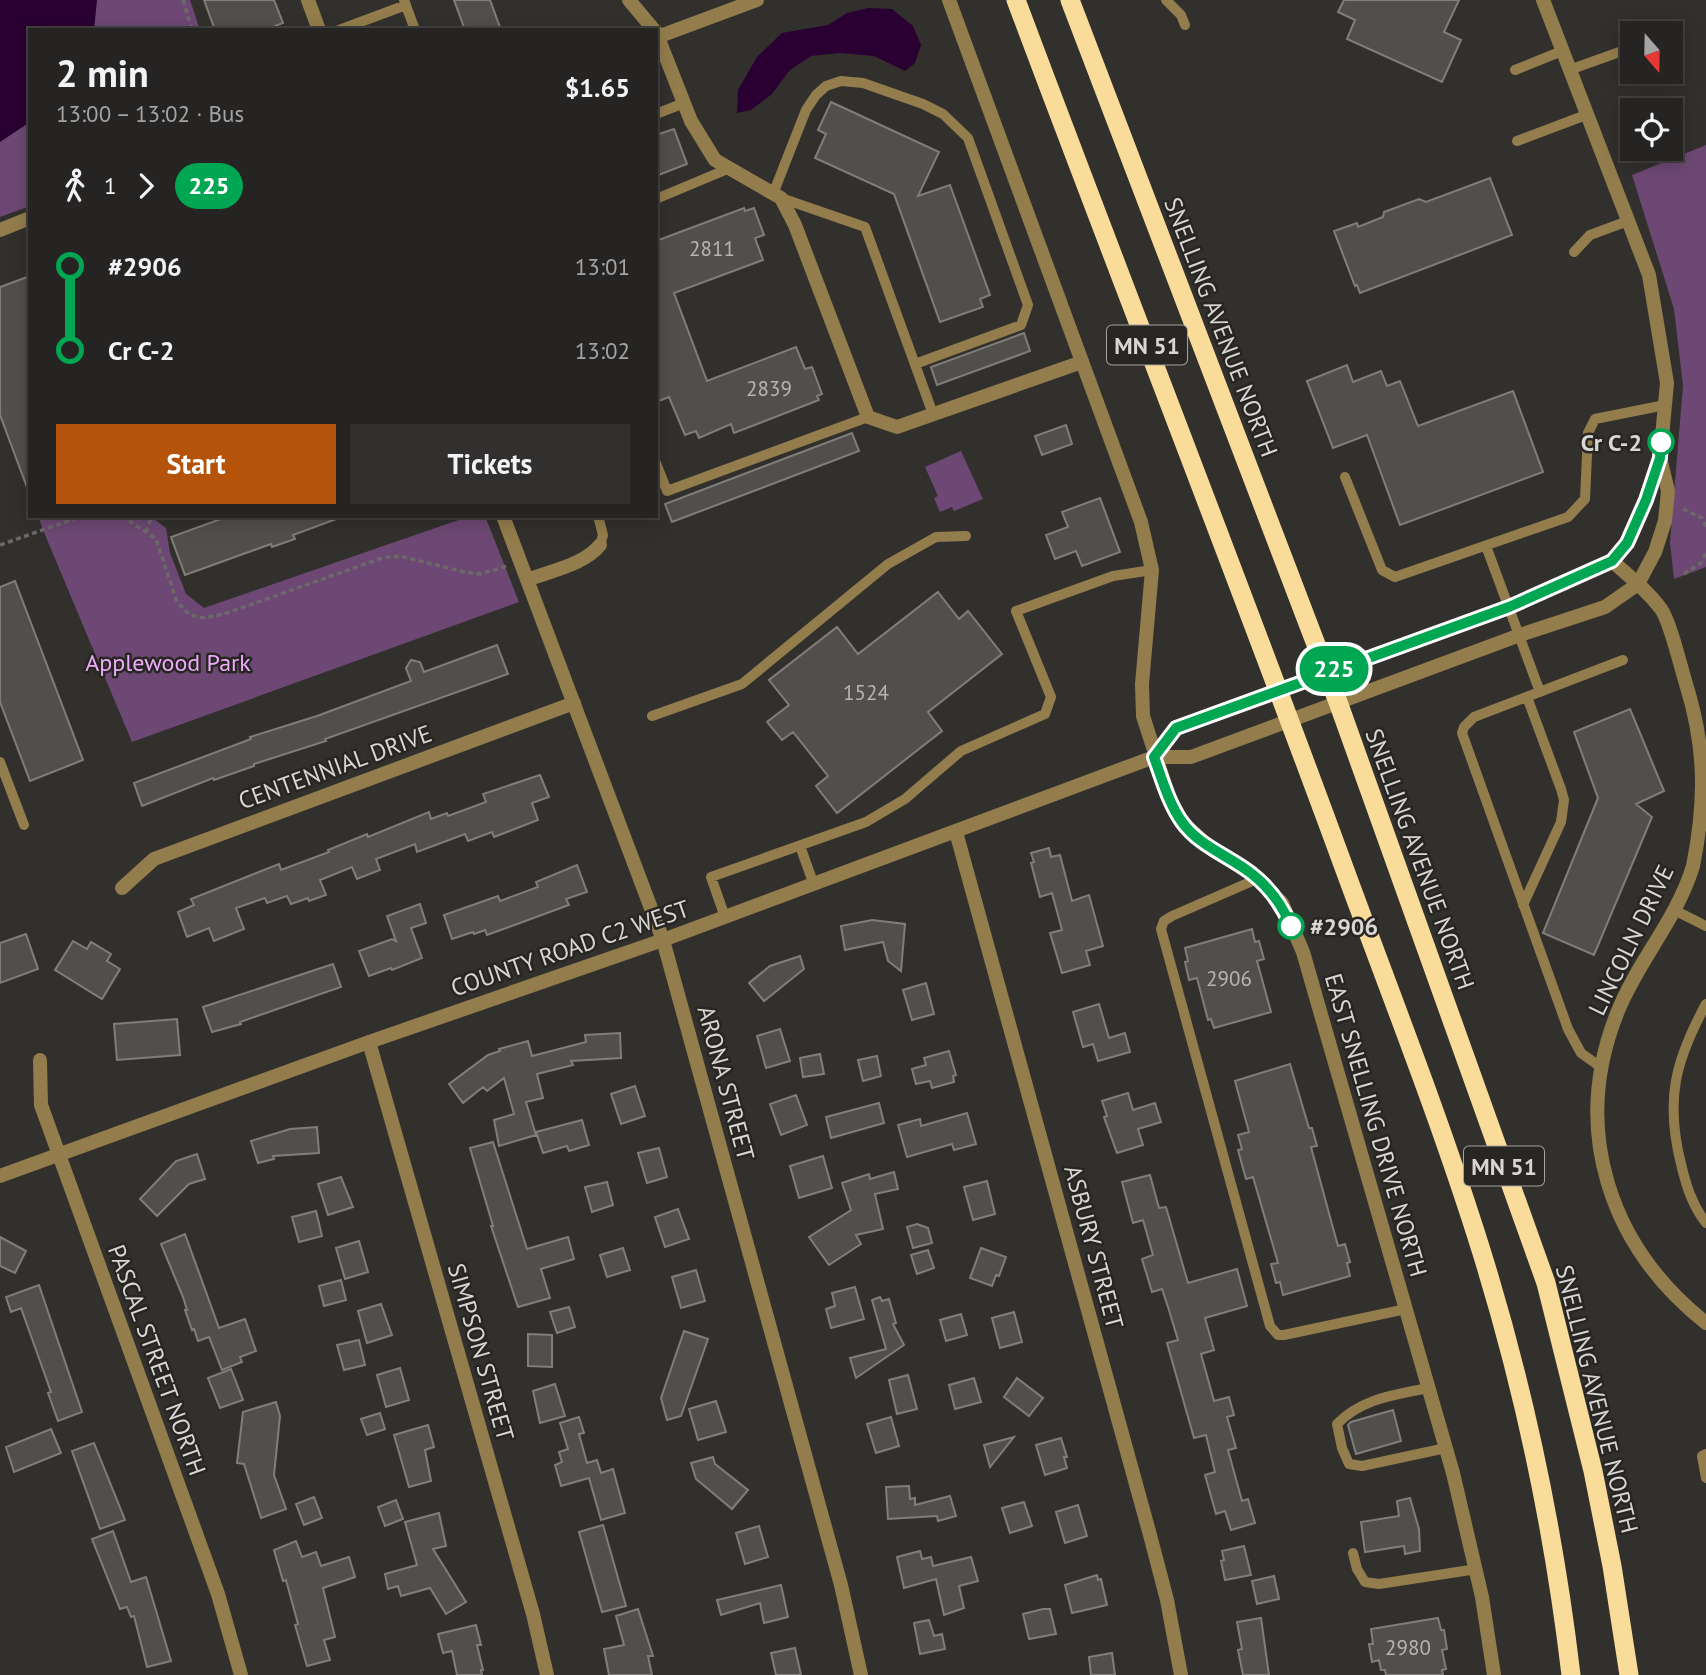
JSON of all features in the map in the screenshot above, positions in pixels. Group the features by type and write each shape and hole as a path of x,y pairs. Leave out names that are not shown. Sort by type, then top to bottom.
{"highway":[{"name":"MN 51","path":"1016,0 1290,720 1455,1171 1482,1253 1517,1378 1553,1548 1571,1675"},
{"name":"SNELLING AVENUE NORTH","path":"1070,0 1338,702 1546,1283 1593,1471 1612,1566 1629,1675"}],"street":[{"path":"308,0 318,28"},
{"path":"629,0 653,28"},
{"path":"658,33 757,0"},
{"name":"EAST SNELLING DRIVE NORTH","path":"948,0 1141,522 1152,570 1142,684 1143,716 1154,757 1169,797 1183,823 1214,851 1257,879 1282,904 1303,952 1446,1448 1476,1569 1494,1675"},
{"path":"1154,757 1176,728 1509,607 1612,561 1627,543 1646,500 1660,458 1667,383 1649,275 1542,0"},
{"path":"658,36 691,121 715,160 777,196 795,225 868,417 897,427 1082,362"},
{"path":"0,230 28,219"},
{"path":"1638,584 1656,552 1665,521 1668,491 1660,458"},
{"name":"ARONA STREET","path":"504,518 663,940 841,1585 861,1675"},
{"path":"527,580 585,558 594,553 600,545"},
{"name":"LINCOLN DRIVE","path":"1612,561 1663,611 1700,727 1705,762 1705,797 1701,833 1693,867 1674,910 1618,1010 1607,1044 1598,1114 1601,1150 1608,1184 1620,1218 1637,1249 1657,1278 1682,1304 1705,1321"},
{"name":"COUNTY ROAD C2 WEST","path":"0,1176 369,1042 726,918 1154,757 1191,757 1520,635 1605,607 1638,584"},
{"name":"CENTENNIAL DRIVE","path":"122,888 154,859 574,703"},
{"name":"ASBURY STREET","path":"956,832 1150,1535 1167,1600 1181,1675"},
{"name":"SIMPSON STREET","path":"369,1042 533,1614 547,1675"},
{"name":"PASCAL STREET NORTH","path":"40,1060 41,1105 218,1594 241,1675"}],"lane":[{"path":"1166,0 1181,15 1185,25"},
{"path":"345,28 405,3 414,28"},
{"path":"1515,70 1562,51"},
{"path":"1569,70 1620,52"},
{"path":"915,364 1021,325 1028,305 968,138 943,114 923,104 863,83 841,81 826,86 806,110 777,196 865,227 933,414"},
{"path":"658,113 684,103"},
{"path":"1517,141 1586,116"},
{"path":"658,198 730,168"},
{"path":"1574,252 1590,235 1628,221"},
{"path":"1345,477 1382,570 1395,578 1568,517 1585,499 1588,433 1595,419 1665,405"},
{"path":"658,468 667,491 868,417"},
{"path":"599,518 603,535 600,545"},
{"path":"652,716 742,684 888,564 936,537 966,536"},
{"path":"1486,546 1540,692"},
{"path":"726,918 711,877 866,822 905,799 961,751 1045,714 1051,697 1016,611 1113,576 1152,570"},
{"path":"1602,1068 1592,1063 1576,1047 1462,733 1474,717 1623,660"},
{"path":"1523,905 1561,822 1564,809 1561,789 1527,697"},
{"path":"0,762 24,825"},
{"path":"800,846 814,885"},
{"path":"1257,879 1172,916 1164,921 1161,929 1270,1326 1278,1335 1284,1335 1406,1309"},
{"path":"1674,910 1706,926"},
{"path":"1706,1004 1681,1055 1675,1075 1673,1121 1688,1192 1706,1223"},
{"path":"1428,1388 1375,1399 1350,1410 1338,1424 1342,1448 1349,1464 1362,1466 1446,1448"},
{"path":"1706,1454 1702,1456 1706,1478"},
{"path":"1353,1553 1357,1569 1365,1581 1379,1584 1476,1569"}],"path":[{"path":"184,0 191,28"},
{"path":"1683,509 1702,518 1706,527"},
{"path":"0,545 76,518"},
{"path":"125,518 156,539 177,602 190,615 204,618 224,614 382,558 400,556 480,574 509,565"},
{"path":"146,532 151,518"},
{"path":"1685,574 1700,563 1706,553"}],"green space":[{"path":"0,0 190,0 199,28 28,28 28,207 0,217"},
{"path":"1706,145 1706,567 1674,579 1670,542 1683,386 1674,309 1632,175 1667,161 1683,161 1683,154"},
{"path":"961,451 983,499 954,511 952,507 940,512 934,498 938,496 925,467"},
{"name":"Applewood Park","path":"153,518 166,528 170,553 186,594 204,608 464,518 486,518 519,602 132,742 39,519"}],"shaded area":[{"path":"0,0 97,0 94,28 28,28 28,123 0,142"},
{"path":"868,8 892,9 913,26 921,45 915,63 905,71 874,56 839,53 811,56 790,70 772,94 751,110 737,113 738,90 757,57 782,33 828,25 847,13"}],"building":[{"path":"204,0 274,0 283,23 270,28 214,28"},
{"path":"454,0 490,0 500,28 464,28"},
{"path":"1344,0 1459,0 1444,32 1461,40 1442,82 1347,39 1355,20 1338,12"},
{"path":"831,102 939,152 918,196 950,185 990,295 980,299 983,307 940,322 894,194 815,158 826,134 818,130"},
{"path":"674,129 687,164 658,175 658,134"},
{"path":"1490,178 1512,235 1360,293 1334,231 1357,223 1358,227 1383,217 1384,212 1419,199 1426,202"},
{"path":"744,208 745,211 754,208 764,235 755,238 763,260 674,293 707,381 796,347 805,369 812,367 822,394 817,396 819,400 734,433 731,424 699,438 696,431 685,435 669,397 658,401 658,240"},
{"path":"28,277 28,490 0,415 0,287"},
{"path":"1024,333 1030,351 937,385 931,367"},
{"path":"1347,365 1353,382 1381,371 1387,386 1400,381 1418,426 1513,391 1543,472 1400,525 1367,435 1333,448 1307,381"},
{"path":"1066,425 1072,444 1042,455 1035,436"},
{"path":"852,433 859,451 672,522 665,504"},
{"path":"1100,498 1120,552 1082,566 1076,551 1055,559 1046,535 1068,527 1062,512"},
{"path":"223,518 339,518 293,535 295,539 272,547 271,544 185,575 171,537"},
{"path":"15,581 83,760 30,781 0,702 0,587"},
{"path":"938,592 959,619 968,611 1002,654 928,712 942,731 837,813 816,786 828,776 793,732 782,740 767,722 789,705 769,680 837,627 858,654"},
{"path":"497,645 508,674 325,739 326,741 214,780 213,778 142,806 134,783 251,739 250,737 317,716 411,681 406,668 411,660 420,662 424,672"},
{"path":"1630,709 1664,791 1636,804 1652,817 1594,955 1543,933 1598,798 1574,732"},
{"path":"540,775 549,797 532,803 538,820 494,837 492,832 468,841 465,834 417,852 415,844 376,859 380,870 357,879 352,867 320,880 326,895 291,904 287,896 267,903 265,898 236,908 244,929 214,941 209,928 187,937 178,912 194,905 191,899 279,864 281,870 367,834 368,837 429,812 431,819 447,813 448,816 486,802 483,794"},
{"path":"1049,848 1051,857 1060,855 1072,901 1089,895 1103,946 1086,951 1090,965 1062,973 1050,933 1062,930 1052,893 1040,897 1031,863 1034,862 1031,853"},
{"path":"577,865 587,892 566,899 569,905 487,935 485,930 452,939 444,915 498,896 500,901 538,887 536,882"},
{"path":"420,904 426,923 411,928 422,958 369,976 359,951 392,939 396,941 387,916"},
{"path":"872,920 905,924 901,971 888,961 883,942 845,950 841,926"},
{"path":"1252,929 1264,959 1257,961 1271,1012 1214,1028 1211,1019 1208,1020 1197,978 1189,980 1185,948"},
{"path":"26,934 38,969 0,983 0,943"},
{"path":"73,941 87,949 91,942 111,954 107,961 120,969 102,999 55,970"},
{"path":"800,956 804,969 764,1001 749,983 770,966"},
{"path":"333,964 341,987 212,1032 203,1007"},
{"path":"926,983 934,1014 912,1020 903,990"},
{"path":"1099,1004 1109,1038 1125,1033 1130,1052 1098,1061 1093,1044 1083,1047 1073,1012"},
{"path":"177,1019 180,1055 117,1060 114,1024"},
{"path":"780,1029 790,1061 766,1068 757,1036"},
{"path":"620,1033 621,1058 571,1061 573,1065 537,1074 543,1098 526,1102 536,1135 499,1146 494,1120 514,1114 504,1078 487,1091 483,1087 463,1103 449,1084 488,1055 500,1051 499,1049 528,1041 532,1056 586,1042 585,1035"},
{"path":"949,1051 956,1075 953,1076 954,1082 932,1088 930,1081 916,1084 912,1069 926,1065 924,1058"},
{"path":"820,1054 824,1074 803,1077 800,1058"},
{"path":"877,1056 881,1076 863,1081 858,1060"},
{"path":"1290,1064 1317,1146 1311,1147 1338,1246 1345,1244 1350,1262 1347,1263 1350,1276 1283,1295 1280,1282 1276,1283 1271,1264 1278,1263 1253,1177 1246,1179 1238,1150 1242,1149 1238,1135 1249,1132 1235,1081"},
{"path":"635,1086 645,1116 621,1124 611,1094"},
{"path":"1128,1093 1133,1110 1155,1103 1161,1122 1138,1129 1143,1145 1117,1153 1104,1117 1107,1116 1102,1101"},
{"path":"796,1095 807,1125 781,1135 770,1104"},
{"path":"879,1103 884,1123 831,1138 826,1117"},
{"path":"967,1113 976,1144 954,1150 952,1144 907,1157 898,1125 920,1119 921,1126"},
{"path":"582,1120 589,1145 569,1151 567,1146 543,1153 536,1132"},
{"path":"317,1127 319,1153 273,1156 274,1159 258,1163 251,1141 290,1129"},
{"path":"493,1142 527,1249 568,1237 574,1259 541,1269 550,1298 518,1307 491,1226 470,1148"},
{"path":"659,1148 667,1177 647,1183 638,1153"},
{"path":"197,1154 205,1179 189,1184 157,1216 140,1199 176,1161"},
{"path":"823,1156 832,1188 799,1198 790,1166"},
{"path":"894,1172 898,1189 875,1194 883,1229 856,1235 861,1244 829,1265 809,1237 851,1210 842,1183 869,1174 870,1179"},
{"path":"1150,1175 1159,1208 1166,1207 1188,1283 1237,1269 1247,1306 1205,1318 1214,1350 1201,1354 1214,1401 1229,1397 1234,1415 1227,1417 1236,1448 1228,1450 1242,1501 1248,1499 1255,1523 1231,1530 1225,1511 1216,1514 1205,1475 1215,1472 1206,1435 1194,1438 1167,1343 1178,1340 1162,1289 1152,1292 1142,1259 1153,1255 1143,1220 1133,1223 1122,1182"},
{"path":"341,1177 353,1207 328,1215 318,1184"},
{"path":"987,1181 995,1214 973,1220 964,1187"},
{"path":"607,1182 613,1205 592,1212 585,1187"},
{"path":"678,1209 689,1239 665,1247 655,1217"},
{"path":"316,1211 322,1236 299,1242 292,1217"},
{"path":"917,1224 928,1228 932,1243 913,1248 907,1227"},
{"path":"185,1234 219,1328 245,1319 256,1351 240,1357 242,1362 222,1370 209,1337 198,1341 194,1329 192,1330 183,1297 161,1244"},
{"path":"0,1237 26,1251 15,1273 0,1266"},
{"path":"359,1241 368,1272 345,1279 336,1248"},
{"path":"623,1248 630,1270 607,1277 600,1255"},
{"path":"981,1248 1006,1257 992,1286 970,1278"},
{"path":"928,1250 934,1268 917,1274 911,1255"},
{"path":"696,1270 705,1301 681,1308 672,1277"},
{"path":"341,1280 346,1300 324,1306 319,1286"},
{"path":"39,1285 82,1412 58,1421 48,1393 51,1392 21,1308 11,1312 6,1297"},
{"path":"855,1287 864,1319 831,1328 826,1309 835,1306 832,1293"},
{"path":"880,1297 882,1301 889,1299 896,1323 893,1324 904,1345 856,1378 850,1358 886,1349 872,1300"},
{"path":"381,1304 392,1335 367,1343 358,1311"},
{"path":"569,1307 575,1327 557,1333 550,1312"},
{"path":"1014,1312 1022,1342 1000,1348 992,1318"},
{"path":"961,1314 967,1335 946,1341 940,1320"},
{"path":"684,1331 708,1339 681,1416 667,1420 661,1398"},
{"path":"528,1334 552,1335 552,1367 528,1366"},
{"path":"359,1340 365,1365 344,1370 337,1345"},
{"path":"400,1368 409,1400 386,1407 377,1375"},
{"path":"231,1369 243,1400 220,1408 208,1378"},
{"path":"908,1375 917,1409 897,1414 889,1380"},
{"path":"974,1378 981,1402 955,1409 949,1385"},
{"path":"1017,1378 1043,1398 1029,1416 1004,1397"},
{"path":"555,1384 565,1416 540,1423 533,1391"},
{"path":"716,1401 726,1432 698,1440 689,1409"},
{"path":"276,1402 280,1416 274,1475 286,1509 261,1518 244,1464 237,1463 243,1412"},
{"path":"1393,1410 1401,1441 1356,1454 1348,1425"},
{"path":"380,1413 385,1429 367,1435 361,1419"},
{"path":"579,1417 584,1433 579,1434 587,1463 597,1460 601,1473 613,1469 625,1513 601,1520 589,1478 561,1486 555,1465 562,1462 559,1452 568,1449 560,1423"},
{"path":"891,1417 899,1446 876,1453 867,1424"},
{"path":"428,1425 434,1447 425,1450 431,1481 409,1487 394,1435"},
{"path":"51,1429 61,1453 14,1472 6,1447"},
{"path":"1014,1437 990,1467 984,1445"},
{"path":"1061,1438 1067,1457 1064,1457 1067,1468 1045,1475 1036,1445"},
{"path":"94,1443 125,1520 100,1529 72,1451"},
{"path":"713,1457 715,1464 748,1490 732,1509 696,1479 691,1463"},
{"path":"909,1486 910,1499 915,1498 915,1505 950,1496 956,1516 938,1521 937,1516 888,1519 886,1487"},
{"path":"314,1497 322,1518 304,1525 296,1504"},
{"path":"1410,1498 1419,1529 1420,1551 1405,1554 1404,1546 1365,1552 1361,1522 1399,1516 1397,1501"},
{"path":"396,1500 403,1519 385,1526 378,1507"},
{"path":"1024,1502 1032,1526 1010,1533 1002,1508"},
{"path":"1078,1505 1087,1536 1065,1543 1056,1512"},
{"path":"439,1513 446,1546 433,1549 466,1602 446,1614 430,1588 401,1596 398,1586 388,1589 385,1574 417,1565 405,1522"},
{"path":"603,1525 626,1606 602,1612 579,1532"},
{"path":"759,1526 768,1557 745,1564 736,1533"},
{"path":"113,1531 131,1582 146,1577 171,1661 147,1667 134,1616 131,1617 127,1607 120,1609 92,1539"},
{"path":"296,1541 302,1557 316,1552 321,1566 349,1557 355,1577 323,1588 335,1637 324,1640 330,1660 307,1666 286,1580 283,1581 274,1550"},
{"path":"1244,1546 1251,1575 1225,1580 1222,1551"},
{"path":"920,1551 922,1559 931,1557 933,1566 971,1557 978,1581 959,1586 964,1608 944,1615 936,1579 904,1588 897,1557"},
{"path":"1097,1575 1098,1580 1101,1579 1107,1605 1072,1613 1065,1585"},
{"path":"1274,1576 1279,1599 1257,1604 1252,1581"},
{"path":"781,1585 788,1617 764,1623 760,1603 721,1615 717,1600"},
{"path":"638,1609 653,1656 648,1656 652,1675 609,1675 604,1649 624,1645 616,1616"},
{"path":"1050,1609 1056,1634 1029,1639 1023,1614"},
{"path":"1261,1618 1269,1675 1243,1675 1238,1650 1242,1649 1237,1622"},
{"path":"1438,1618 1441,1630 1444,1630 1447,1649 1442,1650 1446,1669 1442,1670 1443,1675 1386,1675 1385,1670 1381,1670 1379,1660 1372,1662 1369,1644 1373,1644 1371,1629"},
{"path":"929,1620 934,1636 942,1634 945,1649 920,1654 914,1623"},
{"path":"476,1625 481,1645 477,1645 482,1675 457,1675 452,1651 443,1653 438,1634"},
{"path":"795,1648 801,1675 776,1675 771,1653"},
{"path":"1112,1653 1115,1675 1091,1675 1089,1657"}],"bus line":[{"name":"225","path":"1291,926 1282,904 1252,874 1214,851 1183,823 1169,797 1154,757 1176,728 1509,607 1612,561 1627,543 1646,500 1660,458 1661,442"}],"place":[{"name":"Cr C-2","path":"1661,442"},
{"name":"#2906","path":"1291,926"}]}
